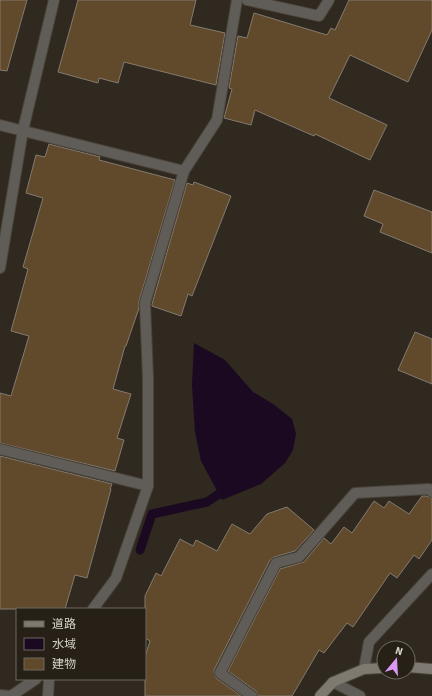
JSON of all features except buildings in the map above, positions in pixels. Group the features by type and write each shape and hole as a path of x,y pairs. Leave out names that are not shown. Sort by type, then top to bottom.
{"street":[{"path":"0,268 23,130 54,0"},
{"path":"95,608 116,578 148,486 148,379 145,303 184,171 217,120 237,0"},
{"path":"247,0 319,16 330,0"},
{"path":"0,125 184,171"},
{"path":"0,449 148,486"},
{"path":"252,696 220,673 276,564 299,557 354,493 429,490 432,492"},
{"path":"364,669 369,642 432,574"},
{"path":"320,696 333,682 364,669 376,668"},
{"path":"416,668 432,669"},
{"path":"0,695 11,696 35,680"},
{"path":"48,696 49,680"},
{"path":"333,682 360,696"}],"water":[{"path":"194,343 225,360 253,392 273,404 292,419 296,434 293,450 285,463 261,484 222,500 201,461 195,432 192,385"}],"waterway":[{"path":"140,550 152,514 207,502 219,494"}]}
